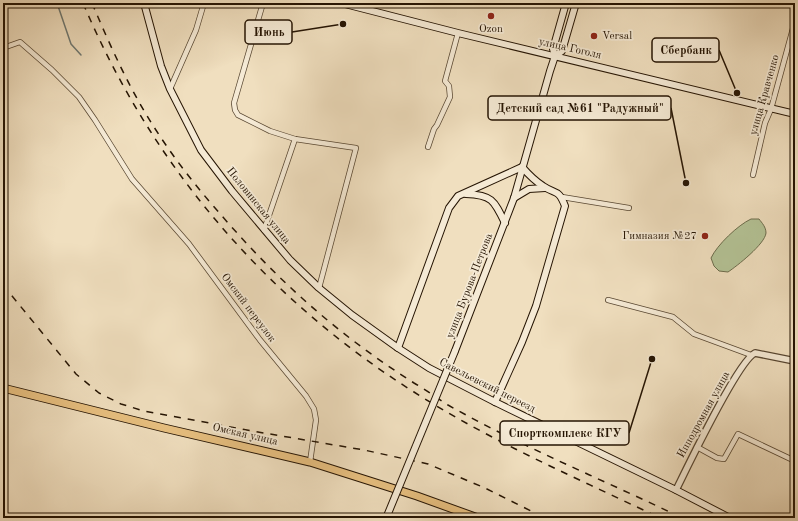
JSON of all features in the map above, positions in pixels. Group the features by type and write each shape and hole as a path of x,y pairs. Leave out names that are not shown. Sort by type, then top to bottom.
{"main road":[{"name":"Половинская улица","path":"144,3 161,66 170,89 201,150 232,191 290,260 318,288 352,315 429,368"},
{"name":"улица Гоголя","path":"341,3 458,33 795,114"},
{"name":"улица Бурова-Петрова","path":"555,56 552,49 566,3"},
{"name":"улица Бурова-Петрова","path":"387,517 455,351 505,223 514,198 555,56 562,51 576,3"},
{"path":"398,348 449,208 458,196 522,168 545,188 555,191 562,197 565,206 536,306 522,342 494,402"},
{"path":"514,198 529,189 545,188"},
{"path":"464,194 479,194 489,198 496,204 505,223"},
{"name":"Савельевский переезд","path":"429,368 494,402 676,490 730,518"},
{"name":"Омская улица","path":"3,388 310,462 396,489 478,518"}],"street":[{"path":"170,89 196,30 204,3"},
{"path":"264,3 234,104 238,115 270,131 295,139 356,148 318,288"},
{"name":"улица Кравченко","path":"753,175 765,123 771,108 795,21"},
{"path":"428,147 434,129 438,125 450,96 449,86 445,81 458,33"},
{"name":"Омский переулок","path":"3,48 20,42 52,70 79,97 132,179 189,244 260,340 306,396 314,408 316,420 310,462"},
{"path":"264,230 295,139"},
{"path":"562,197 629,208"},
{"path":"608,300 673,318 694,334 753,354 795,362"},
{"name":"Ипподромная улица","path":"676,490 697,447 735,378 753,354"},
{"path":"697,447 717,458 724,458 738,434 795,461"}],"green space":[{"path":"751,219 759,219 765,227 766,233 761,243 756,249 728,272 719,271 714,266 711,258 714,253 734,231"}],"waterway":[{"path":"57,3 71,44 81,55"}],"railway":[{"path":"83,3 111,63 143,119 179,173 218,223 262,271 309,314 360,355 414,392 444,410 535,459 660,518"},
{"path":"92,3 132,90 157,132 188,175 210,203 266,264 312,307 387,365 448,405 535,450 682,518"},
{"path":"3,285 76,374 99,393 121,404 144,411 364,450 428,464 485,488 545,518"}],"place":[{"name":"Ozon","path":"491,16"},
{"name":"Июнь","path":"343,24"},
{"name":"Versal","path":"594,36"},
{"name":"Сбербанк","path":"737,93"},
{"name":"Детский сад №61 \"Радужный\"","path":"686,183"},
{"name":"Гимназия №27","path":"705,236"},
{"name":"Спорткомплекс КГУ","path":"652,359"}]}
